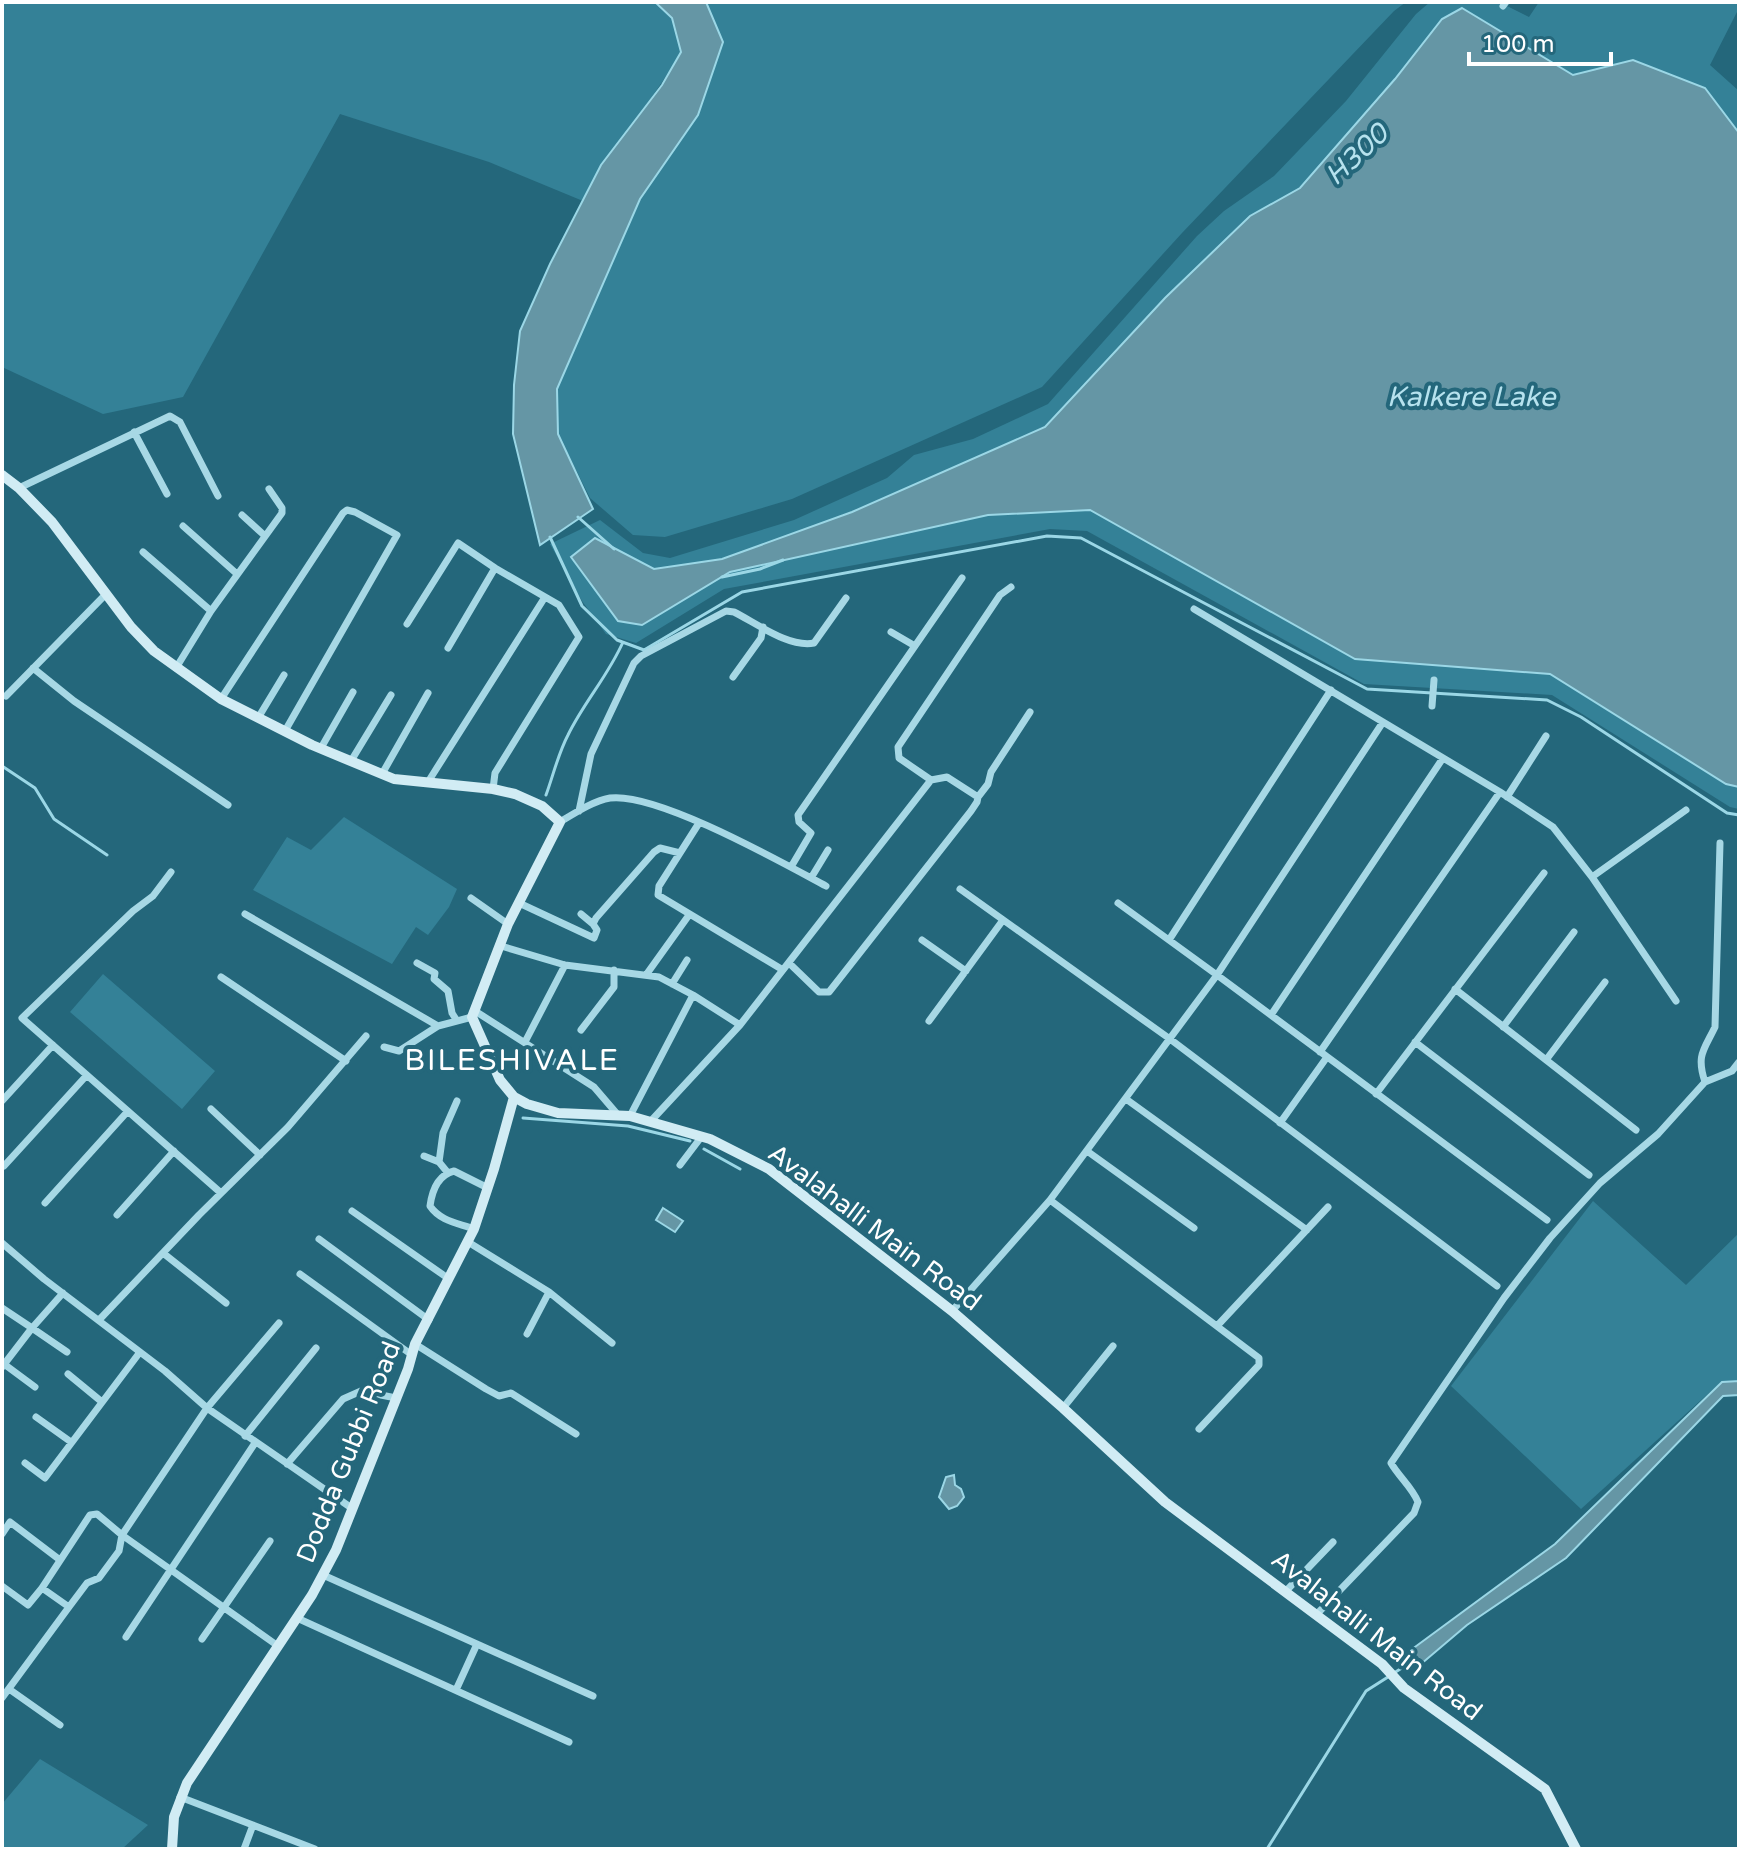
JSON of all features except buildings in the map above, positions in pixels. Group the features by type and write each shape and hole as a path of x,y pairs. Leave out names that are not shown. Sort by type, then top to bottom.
{"main road":[{"path":"2,475 52,522 131,627 154,651 221,699 321,748 394,779 515,794 542,806 560,822 508,924 474,1014 500,1080 514,1097"},
{"name":"Avalahalli Main Road","path":"514,1097 558,1113 624,1116 702,1136 769,1169 952,1311 1165,1502 1382,1664 1404,1688 1545,1789 1576,1849"},
{"name":"Dodda Gubbi Road","path":"172,1849 172,1828 180,1797 323,1575 353,1509 414,1350 474,1229 514,1097"}],"street":[{"path":"19,488 170,416 180,422 218,496"},
{"path":"134,432 167,494"},
{"path":"176,668 211,611 283,510 269,489"},
{"path":"221,699 343,513 347,510 355,512 397,535 285,731"},
{"path":"242,515 264,535"},
{"path":"183,526 237,574"},
{"path":"407,624 458,543 559,605 579,637 495,773 493,789"},
{"path":"143,552 211,611"},
{"path":"448,648 495,568"},
{"path":"791,867 811,833 799,822 798,815 962,578"},
{"path":"931,780 899,758 898,747 1000,595 1011,587"},
{"path":"6,696 106,594"},
{"path":"428,782 545,597"},
{"path":"579,811 591,754 638,659 726,611 798,643 814,643 846,598"},
{"path":"1194,609 1503,794 1562,836 1676,1001"},
{"path":"733,677 761,638 763,627"},
{"path":"891,632 915,646"},
{"path":"33,668 74,701 228,805"},
{"path":"258,718 284,675"},
{"path":"1433,698 1434,680"},
{"path":"1169,940 1331,690"},
{"path":"321,748 353,692"},
{"path":"382,774 428,693"},
{"path":"351,761 391,695"},
{"path":"699,823 657,893 689,915 786,966 819,992 829,992 971,811 988,784 991,772 1030,712"},
{"path":"952,1311 1050,1200 1217,975 1383,722"},
{"path":"1320,1052 1546,736"},
{"path":"1271,1015 1443,758"},
{"path":"650,1122 740,1025 931,780 947,777 978,797"},
{"path":"560,822 607,798 624,798 668,808 826,886"},
{"path":"1592,877 1686,810"},
{"path":"1705,1082 1700,1060 1715,1027 1720,843"},
{"path":"593,924 654,852 660,848 680,853"},
{"path":"811,878 828,850"},
{"path":"171,872 153,896 133,911 22,1018 221,1193"},
{"path":"1376,1094 1544,873"},
{"path":"960,889 1170,1039 1497,1286"},
{"path":"471,898 508,924"},
{"path":"519,903 588,937 596,936 597,930 593,924 581,914"},
{"path":"1118,903 1547,1220"},
{"path":"245,914 438,1026"},
{"path":"646,975 689,915"},
{"path":"929,1021 1003,920"},
{"path":"1503,1027 1574,932"},
{"path":"922,940 966,971"},
{"path":"501,946 565,965 659,977 740,1025"},
{"path":"672,984 687,960"},
{"path":"417,963 435,973 434,979 448,991 452,1013 457,1021"},
{"path":"525,1042 565,965"},
{"path":"581,1030 614,987 614,970"},
{"path":"221,977 346,1061"},
{"path":"1546,1060 1605,982"},
{"path":"1455,989 1636,1130"},
{"path":"384,1047 399,1051 438,1026 474,1014 525,1042 594,1087 624,1116 693,995"},
{"path":"99,1320 288,1127 366,1036"},
{"path":"1415,1042 1589,1175"},
{"path":"2,1101 53,1045"},
{"path":"1280,1123 1327,1057"},
{"path":"1316,1615 1414,1513 1418,1502 1414,1491 1404,1483 1391,1463 1504,1298 1550,1238 1600,1183 1658,1134 1705,1082 1732,1071 1739,1062"},
{"path":"4,1166 87,1075"},
{"path":"1126,1099 1307,1230"},
{"path":"439,1162 443,1133 457,1101"},
{"path":"211,1109 260,1155"},
{"path":"45,1203 128,1111"},
{"path":"680,1165 702,1136"},
{"path":"117,1215 174,1151"},
{"path":"1087,1151 1194,1228"},
{"path":"424,1156 439,1162 448,1173"},
{"path":"474,1229 441,1218 430,1206 441,1177 454,1171 488,1188"},
{"path":"1050,1200 1261,1361 1199,1429"},
{"path":"1217,1326 1328,1207"},
{"path":"352,1211 449,1279"},
{"path":"319,1239 429,1320"},
{"path":"468,1242 549,1292 612,1343"},
{"path":"2,1243 207,1408 353,1509"},
{"path":"163,1253 226,1303"},
{"path":"300,1274 414,1350 499,1396 511,1393 576,1434"},
{"path":"527,1334 549,1292"},
{"path":"35,1387 3,1366 63,1293"},
{"path":"2,1308 67,1352"},
{"path":"2,1698 87,1583 99,1578 119,1551 122,1535 207,1408 279,1323"},
{"path":"1063,1408 1113,1346"},
{"path":"245,1436 316,1348"},
{"path":"25,1463 45,1478 140,1352"},
{"path":"68,1374 102,1402"},
{"path":"287,1464 343,1399 354,1392 396,1398"},
{"path":"36,1417 71,1442"},
{"path":"126,1637 255,1443"},
{"path":"2,1586 28,1605 93,1513 278,1646"},
{"path":"2,1534 10,1522 60,1560"},
{"path":"202,1639 270,1541"},
{"path":"1286,1591 1333,1542"},
{"path":"323,1575 593,1696"},
{"path":"42,1588 69,1607"},
{"path":"297,1618 569,1742"},
{"path":"456,1690 477,1644"},
{"path":"9,1689 60,1725"},
{"path":"180,1797 315,1849"},
{"path":"244,1849 253,1825"}],"shaded area":[{"path":"2,2 655,2 672,18 681,52 605,163 583,201 489,162 340,114 183,397 103,414 2,367"},
{"path":"706,2 1406,2 1182,233 1042,387 792,499 665,537 633,535 590,498 558,434 557,389 640,199 698,114 723,42"},
{"path":"1430,2 1499,2 1529,17 1539,2 1739,2 1739,8 1710,65 1739,91 1739,133 1705,88 1633,60 1574,75 1462,8 1442,19 1395,79 1300,188 1250,216 1165,298 1045,427 852,512 722,559 654,569 595,538 642,625 730,572 988,515 1090,510 1355,659 1550,674 1726,784 1739,787 1739,809 1730,807 1552,695 1364,684 1087,531 1050,529 724,589 636,643 606,634 582,601 550,544 600,520 643,553 670,558 794,520 887,478 914,455 973,439 1048,404 1197,236 1224,211 1274,176 1346,101 1416,14"},
{"path":"344,817 457,889 449,907 428,935 416,927 392,964 253,890 287,837 311,850"},
{"path":"103,974 215,1071 182,1109 70,1012"},
{"path":"1593,1201 1686,1285 1739,1233 1739,1381 1721,1382 1581,1509 1451,1386"},
{"path":"40,1759 148,1825 122,1849 2,1849 2,1804"}],"water":[{"path":"655,2 706,2 723,42 698,115 640,199 557,389 558,434 593,509 540,545 513,434 520,331 550,264 601,165 662,85 681,52 672,18"},
{"name":"Kalkere Lake","path":"1462,8 1573,75 1633,60 1705,88 1739,133 1739,787 1726,784 1550,674 1355,659 1090,510 988,515 730,572 642,625 618,621 571,557 595,538 654,569 722,559 852,512 1045,427 1165,298 1250,216 1300,188 1395,79 1442,19"},
{"path":"663,1208 683,1221 675,1232 656,1220"},
{"path":"1739,1381 1739,1395 1723,1396 1566,1558 1467,1625 1414,1670 1400,1658 1555,1544 1722,1382"},
{"path":"954,1475 955,1485 964,1497 957,1506 949,1509 939,1497 946,1477"}],"waterway":[{"path":"578,517 614,549"},
{"path":"550,537 582,606 617,640 644,650 742,592 1047,536 1081,538 1367,689 1547,700 1581,717 1727,813 1739,815"},
{"path":"722,577 760,569 783,560"},
{"path":"546,795 568,735 623,642"},
{"path":"2,766 35,788 54,819 107,855"},
{"path":"523,1118 628,1126 690,1141"},
{"path":"704,1149 740,1169"},
{"path":"1394,1673 1408,1664"},
{"path":"1267,1849 1366,1691 1388,1677"}],"district":[{"name":"BILESHIVALE","path":"512,1060"}],"water label":[{"name":"H300","path":"1356,154"}]}
